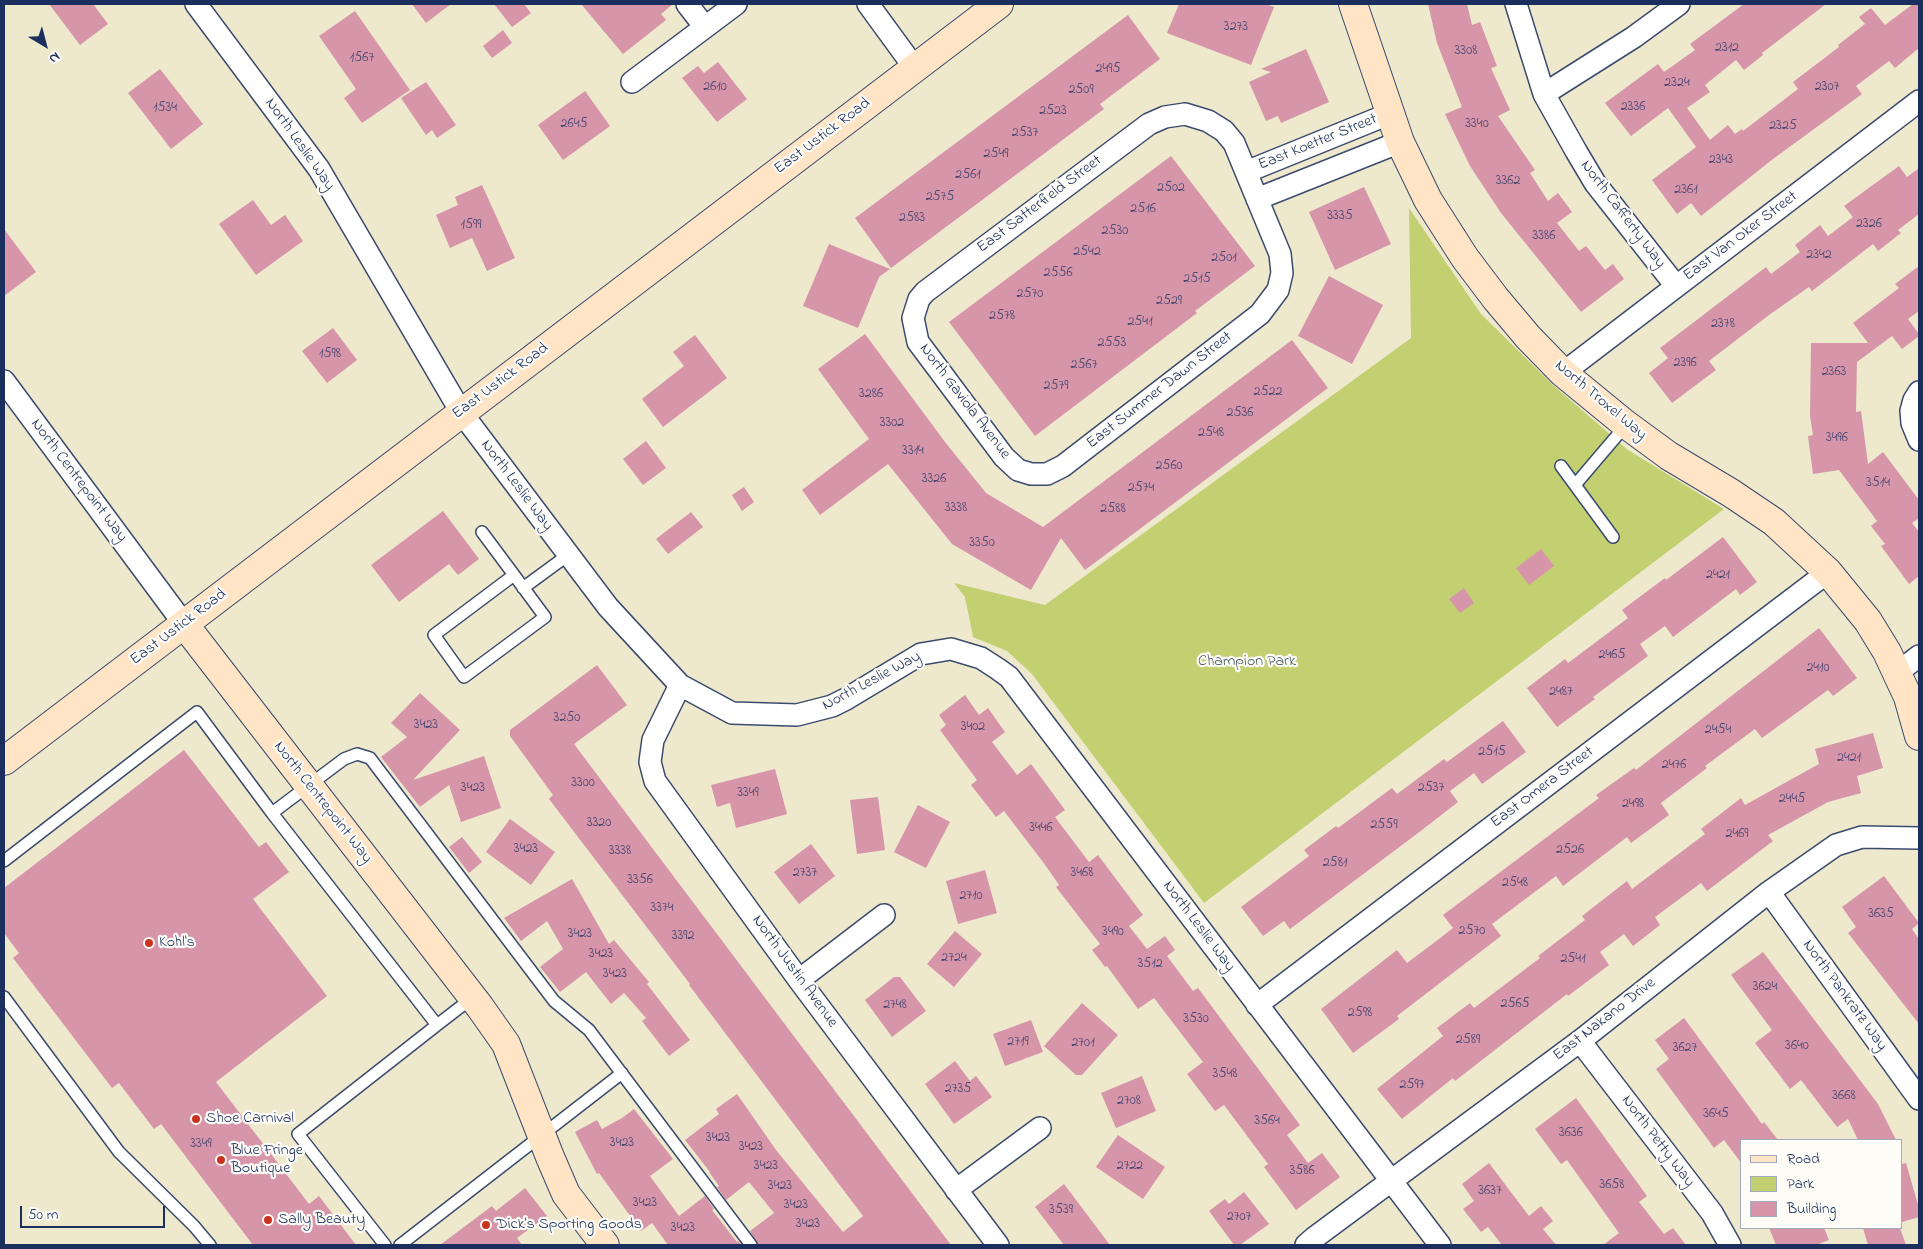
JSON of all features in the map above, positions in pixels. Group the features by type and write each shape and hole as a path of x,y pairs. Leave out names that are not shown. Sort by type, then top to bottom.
{"street":[{"name":"North Leslie Way","path":"196,4 319,169 461,412 608,607 680,685 732,713 797,715 832,706 921,654 951,649 981,658 1009,677 1440,1245"},
{"path":"688,4 705,27"},
{"path":"632,82 736,4"},
{"path":"868,4 914,67"},
{"name":"East Ustick Road","path":"4,761 999,4"},
{"name":"North Troxel Way","path":"1353,4 1400,142 1428,200 1465,258 1528,336 1563,373 1626,425 1669,456 1731,493 1774,522 1828,572 1868,621 1908,686 1919,736"},
{"name":"North Cafferty Way","path":"1516,4 1544,94 1596,183 1676,286"},
{"path":"1544,94 1634,37 1679,4"},
{"name":"East Van Oker Street","path":"1563,373 1919,101"},
{"name":"East Satterfield Street","path":"913,318 919,299 925,292 1149,124 1166,117 1185,114 1208,121 1224,131 1234,143 1246,172"},
{"name":"East Koetter Street","path":"1246,172 1389,114"},
{"name":"East Koetter Street","path":"1257,199 1400,142"},
{"path":"1246,172 1257,199"},
{"name":"East Summer Dawn Street","path":"1031,474 1047,474 1063,466 1260,314 1278,290 1282,273 1280,254 1257,199"},
{"name":"North Gaviola Avenue","path":"913,318 918,342 1004,457 1018,470 1031,474"},
{"name":"North Centrepoint Way","path":"4,381 184,624 506,1044 566,1194 605,1245"},
{"path":"1919,392 1914,400 1911,411 1912,423 1919,440"},
{"name":"East Omera Street","path":"1257,1005 1828,572"},
{"path":"1908,686 1919,656"},
{"name":"North Justin Avenue","path":"680,685 653,740 650,752 652,774 660,789 799,980 998,1245"},
{"name":"East Nakano Drive","path":"1306,1245 1580,1041 1769,892 1836,844 1862,836 1919,838"},
{"name":"North Pankratz Way","path":"1769,892 1919,1099"},
{"path":"799,980 884,915"},
{"name":"North Petty Way","path":"1580,1041 1712,1213 1730,1245"},
{"path":"956,1190 1040,1128"}],"lane":[{"path":"1575,485 1626,425"},
{"path":"1562,466 1613,537"},
{"path":"482,532 545,617 464,677 434,636 514,576"},
{"path":"523,588 568,555"},
{"path":"4,861 197,712 272,814 437,1025"},
{"path":"272,814 338,763 350,756 357,754 370,758 554,1001 589,1030 751,1245"},
{"path":"4,997 119,1152 194,1226 210,1245"},
{"path":"385,1245 298,1134 472,998"},
{"path":"400,1245 622,1073"}],"green space":[{"name":"Champion Park","path":"1409,208 1481,314 1554,386 1628,450 1724,509 1204,903 1032,674 1007,651 973,637 965,597 954,583 1045,605 1411,338"}],"building":[{"path":"49,4 93,4 108,24 80,45"},
{"path":"412,4 451,4 426,23"},
{"path":"494,4 524,4 531,13 512,27"},
{"path":"581,4 673,4 661,14 666,20 623,54"},
{"path":"1179,4 1266,4 1274,7 1251,65 1167,33"},
{"path":"1428,4 1467,4 1472,25 1480,22 1497,66 1491,68 1510,110 1498,116 1535,170 1530,173 1548,201 1558,193 1572,212 1557,223 1579,251 1586,246 1605,270 1613,264 1624,279 1581,312 1501,213 1470,166 1445,114 1462,107 1437,43"},
{"path":"1744,4 1826,4 1762,53 1763,55 1744,70 1736,60 1705,85 1710,92 1687,108 1710,140 1728,125 1735,134 1742,129 1743,131 1798,89 1793,82 1839,47 1838,45 1865,24 1859,17 1871,8 1885,25 1913,4 1919,4 1919,48 1895,68 1889,61 1856,86 1862,94 1773,159 1701,216 1691,203 1677,214 1652,180 1696,147 1668,108 1631,136 1605,103 1658,64 1664,72 1695,50 1690,44"},
{"path":"355,11 410,90 362,123 344,98 356,89 319,36"},
{"path":"1128,15 1160,59 1100,104 1104,109 891,268 855,218"},
{"path":"503,30 512,43 492,58 483,46"},
{"path":"1306,49 1329,102 1281,123 1278,116 1266,121 1249,82 1271,72 1261,69"},
{"path":"718,62 747,99 717,122 682,78 698,66 704,73"},
{"path":"160,69 203,124 171,149 128,93"},
{"path":"426,82 456,125 437,138 432,130 426,135 401,98"},
{"path":"585,91 610,126 563,160 538,125"},
{"path":"1171,156 1255,266 1195,311 1197,313 1035,436 949,322"},
{"path":"1899,166 1907,177 1919,168 1919,214 1898,230 1901,233 1878,251 1873,244 1812,291 1809,287 1769,315 1709,361 1716,370 1672,403 1649,373 1668,358 1660,348 1766,267 1771,274 1800,252 1795,245 1820,225 1828,236 1853,217 1844,206"},
{"path":"482,185 515,258 487,271 472,238 450,248 436,215 458,205 455,197"},
{"path":"1364,187 1391,244 1335,270 1309,212"},
{"path":"253,200 271,225 285,215 303,241 256,275 219,224"},
{"path":"4,229 36,272 4,296"},
{"path":"829,244 890,269 879,277 858,328 803,306"},
{"path":"1919,266 1919,311 1908,319 1919,336 1902,349 1892,336 1857,362 1856,412 1861,411 1868,464 1883,452 1919,500 1919,518 1912,523 1919,532 1919,576 1909,584 1881,546 1885,544 1871,526 1877,521 1839,470 1813,474 1808,436 1813,435 1810,416 1811,343 1868,343 1853,323 1899,288 1895,284"},
{"path":"1329,276 1383,305 1352,364 1298,336"},
{"path":"333,328 357,360 327,383 302,351"},
{"path":"865,334 945,442 986,493 1043,527 1292,340 1328,388 1085,570 1061,538 1031,590 952,544 888,464 820,515 802,490 869,439 818,369"},
{"path":"695,335 727,378 663,427 642,399 684,366 673,352"},
{"path":"646,441 666,468 643,485 623,459"},
{"path":"744,487 754,502 742,511 732,495"},
{"path":"443,511 479,559 458,575 449,564 399,602 371,565"},
{"path":"691,512 703,527 668,554 656,539"},
{"path":"1723,537 1757,582 1740,595 1736,589 1673,637 1665,626 1640,644 1648,656 1593,697 1595,699 1557,727 1527,688 1565,659 1568,663 1628,618 1622,610"},
{"path":"1541,549 1554,566 1529,585 1516,568"},
{"path":"1464,588 1474,603 1460,613 1449,599"},
{"path":"1819,628 1857,678 1833,696 1828,690 1762,738 1755,729 1705,766 1707,768 1661,803 1669,815 1631,843 1627,837 1563,886 1556,876 1492,924 1501,936 1397,1016 1399,1019 1353,1053 1321,1009 1397,950 1407,963 1435,942 1453,928 1443,915 1599,798 1596,795 1634,768 1636,770"},
{"path":"597,665 627,705 574,744 951,1245 758,1245 750,1231 774,1213 749,1182 726,1200 710,1172 685,1140 719,1114 716,1109 737,1094 776,1150 843,1232 863,1216 549,799 553,795 510,736 510,730"},
{"path":"420,693 460,730 413,780 484,756 501,808 461,822 449,785 420,807 381,757 407,737 391,723"},
{"path":"965,695 979,715 988,708 1005,732 992,742 1017,775 1031,764 1065,810 1055,817 1089,862 1098,855 1143,915 1129,926 1147,949 1165,936 1175,950 1167,956 1193,991 1198,988 1300,1125 1287,1135 1308,1163 1322,1153 1340,1177 1296,1210 1264,1167 1268,1164 1224,1105 1215,1111 1187,1074 1203,1062 1154,998 1138,1009 1107,966 1105,967 1092,950 1100,944 1056,887 1059,885 1046,866 1004,811 996,817 971,785 977,780 940,730 946,725 939,715"},
{"path":"1503,721 1526,752 1482,784 1474,773 1450,791 1458,802 1422,830 1290,929 1284,921 1263,936 1241,907 1309,856 1304,850 1336,826 1338,828 1392,788 1397,794 1444,759 1447,762"},
{"path":"1873,733 1883,768 1857,776 1861,793 1828,802 1768,835 1773,841 1707,891 1701,883 1655,917 1660,925 1633,946 1624,934 1600,952 1609,965 1568,996 1567,994 1455,1081 1453,1078 1402,1119 1377,1089 1443,1036 1437,1028 1470,1003 1474,1008 1540,958 1538,956 1585,920 1582,916 1627,881 1632,889 1705,834 1701,829 1741,798 1745,805 1819,764 1815,749"},
{"name":"Kohl's","path":"184,750 259,847 266,842 289,872 253,899 327,996 216,1082 309,1204 319,1196 356,1245 253,1245 161,1124 154,1129 119,1083 112,1088 13,958 19,953 4,933 4,888"},
{"path":"775,769 787,814 736,828 730,803 717,807 711,785"},
{"path":"878,797 885,850 857,854 850,800"},
{"path":"918,805 950,822 926,868 894,852"},
{"path":"510,819 555,852 531,885 486,852"},
{"path":"462,837 482,862 469,873 449,847"},
{"path":"811,844 835,876 799,904 774,872"},
{"path":"985,870 997,913 958,924 946,881"},
{"path":"1884,876 1919,923 1912,929 1919,939 1919,1024 1848,933 1856,927 1842,907"},
{"path":"572,879 609,944 614,940 649,982 647,984 690,1040 669,1056 642,1021 646,1018 624,993 611,1004 586,972 560,992 540,967 563,949 547,921 521,941 504,918"},
{"path":"955,931 982,954 954,987 927,964"},
{"path":"1763,952 1878,1104 1896,1139 1858,1139 1848,1119 1837,1127 1801,1080 1790,1089 1755,1043 1772,1030 1731,975"},
{"path":"894,977 900,977 926,1011 892,1037 865,1000"},
{"path":"1082,1003 1118,1035 1082,1075 1076,1075 1044,1046"},
{"path":"1684,1018 1762,1124 1764,1122 1777,1139 1740,1139 1740,1161 1724,1140 1714,1148 1656,1069 1669,1059 1655,1040"},
{"path":"1031,1020 1043,1052 1005,1066 993,1034"},
{"path":"955,1061 970,1081 976,1076 992,1097 954,1124 925,1084"},
{"path":"1142,1076 1156,1111 1116,1128 1101,1093"},
{"path":"1576,1098 1647,1196 1639,1202 1664,1234 1673,1228 1686,1245 1603,1245 1619,1233 1567,1160 1561,1164 1535,1129"},
{"path":"634,1109 673,1159 650,1176 679,1216 705,1196 714,1209 712,1210 737,1242 742,1245 668,1245 652,1223 641,1231 599,1173 597,1174 575,1132 597,1120 602,1129"},
{"path":"1118,1135 1165,1167 1143,1199 1096,1167"},
{"path":"1489,1163 1529,1216 1541,1206 1553,1221 1543,1229 1556,1245 1502,1245 1488,1227 1481,1232 1463,1209 1474,1201 1462,1184"},
{"path":"1906,1163 1919,1208 1919,1217 1903,1222 1903,1164"},
{"path":"1064,1184 1110,1245 1064,1245 1035,1207"},
{"path":"525,1188 547,1216 517,1238 522,1245 440,1245 492,1206 496,1211"},
{"path":"1244,1192 1269,1224 1240,1245 1234,1245 1209,1211 1225,1199 1229,1204"},
{"path":"1769,1229 1824,1229 1829,1240 1816,1245 1776,1245"},
{"path":"1863,1229 1900,1229 1906,1245 1868,1245"}],"place":[{"name":"Kohl's","path":"149,943"},
{"name":"Shoe Carnival","path":"196,1119"},
{"name":"Blue Fringe Boutique","path":"221,1160"},
{"name":"Sally Beauty","path":"268,1220"},
{"name":"Dick's Sporting Goods","path":"486,1225"}]}
